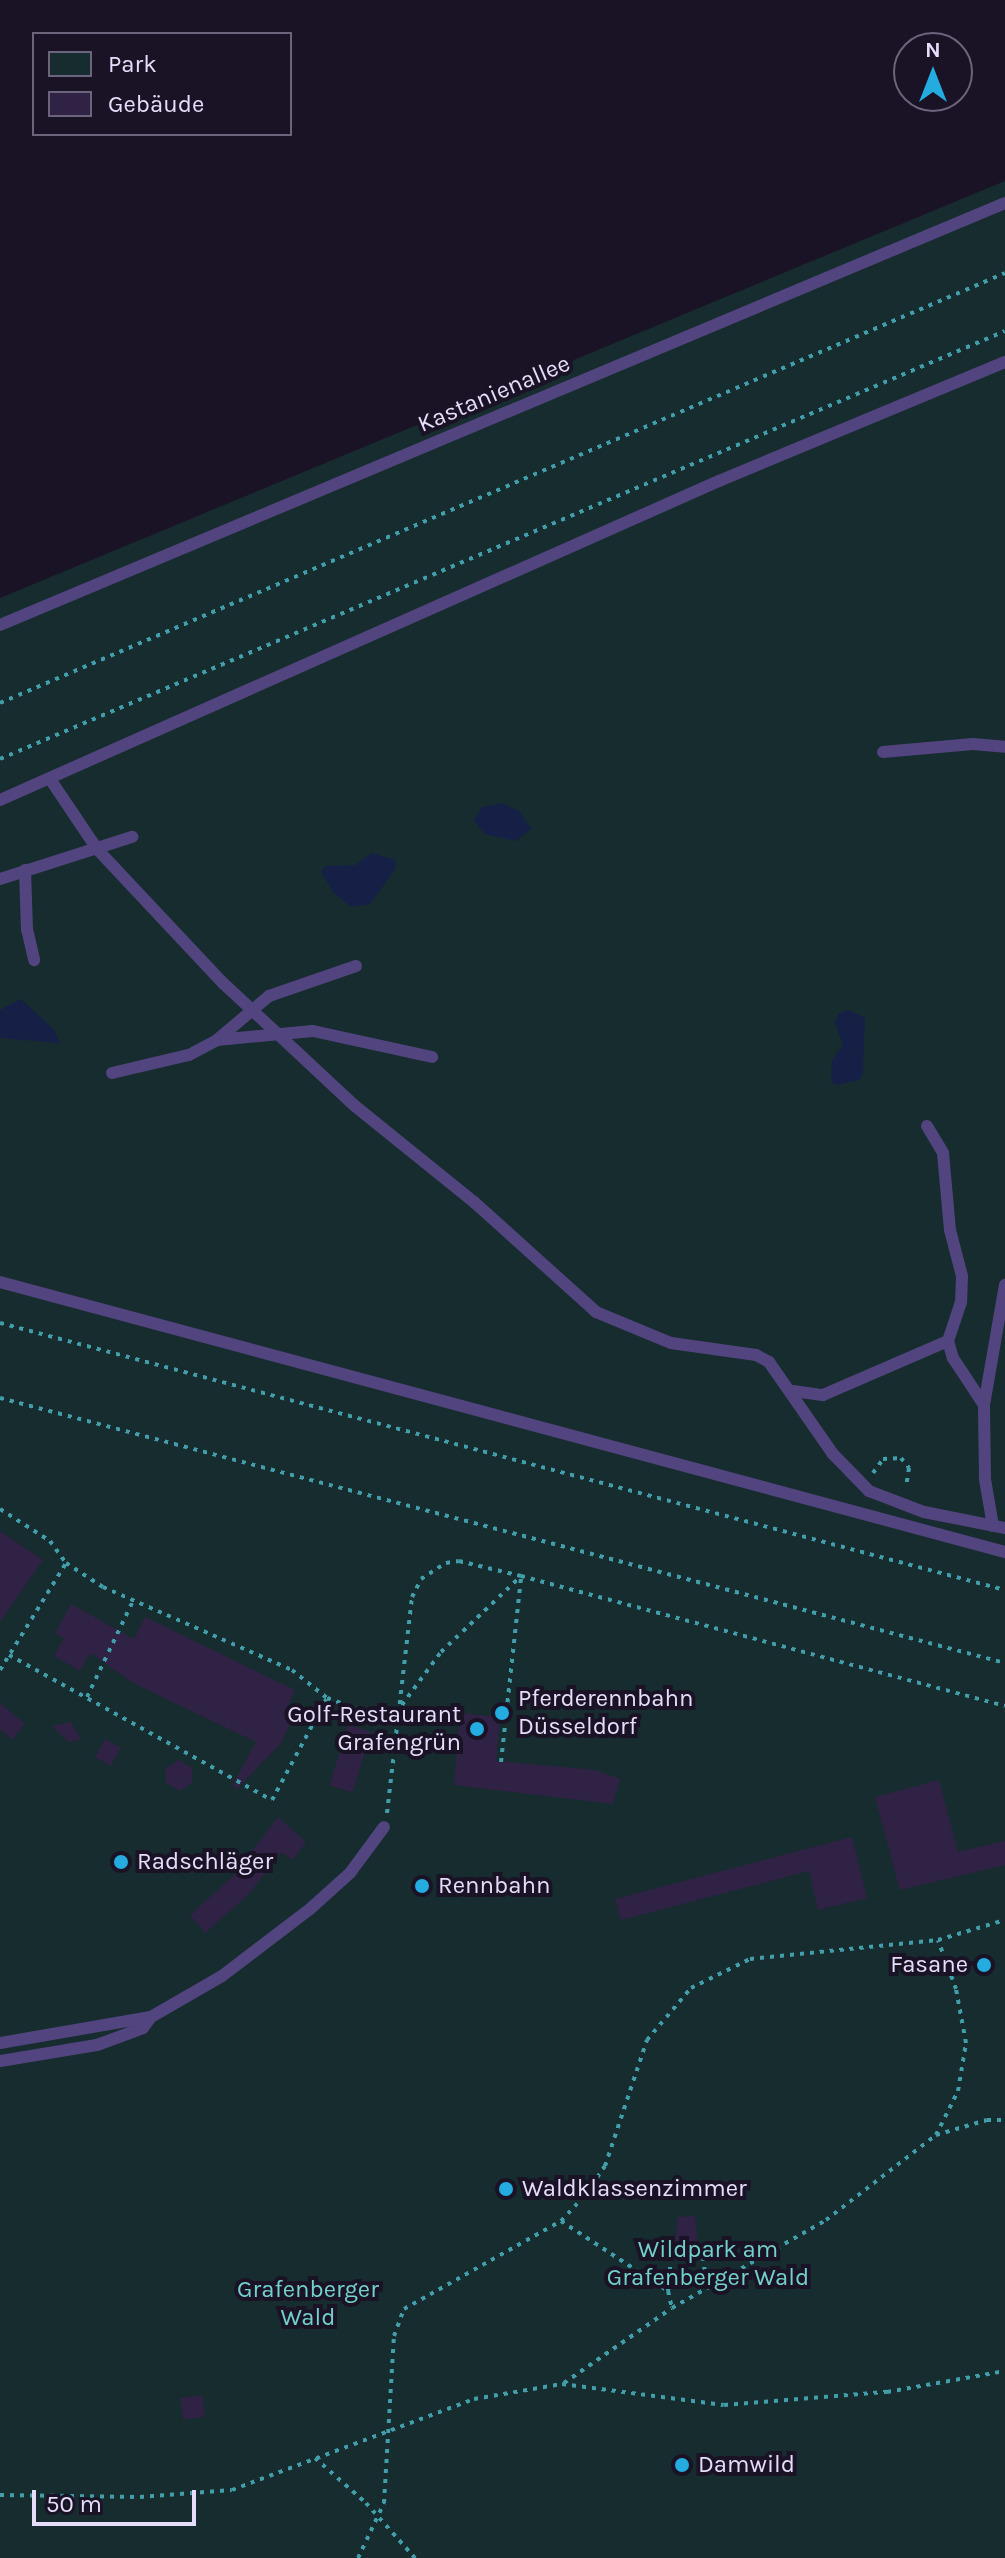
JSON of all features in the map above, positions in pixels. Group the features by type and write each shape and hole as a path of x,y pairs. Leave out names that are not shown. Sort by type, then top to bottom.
{"lane":[{"name":"Kastanienallee","path":"0,625 1005,203"},
{"path":"0,800 719,481 1005,362"},
{"path":"883,752 973,744 1005,747"},
{"path":"50,779 97,849 159,920 278,1034 596,1312 671,1343 756,1355 769,1362 793,1391 833,1454 869,1491 924,1512 999,1527 985,1479 984,1405 1005,1285"},
{"path":"0,879 132,837"},
{"path":"25,870 27,929 34,960"},
{"path":"112,1073 189,1055 217,1040 291,986 356,966"},
{"path":"217,1040 313,1031 432,1057"},
{"path":"927,1126 943,1153 950,1230 962,1276 961,1302 948,1341 953,1358 984,1405"},
{"path":"0,1282 1005,1552"},
{"path":"793,1391 823,1395 948,1341"},
{"path":"0,2043 151,2017 222,1976 310,1909 350,1873 384,1827"},
{"path":"0,2061 97,2045 143,2028 151,2017"}],"path":[{"path":"0,703 1005,273"},
{"path":"0,759 1005,331"},
{"path":"0,1323 1005,1590"},
{"path":"0,1398 1005,1663"},
{"path":"0,1509 50,1541 66,1563 134,1599 292,1670 327,1698 358,1709 396,1713"},
{"path":"384,1827 408,1617 421,1579 459,1561 1005,1706"},
{"path":"0,1670 66,1563"},
{"path":"396,1713 441,1652 521,1576"},
{"path":"501,1762 521,1576"},
{"path":"87,1697 134,1599"},
{"path":"9,1655 272,1800 327,1698"},
{"path":"358,2558 377,2520 388,2475 394,2336 404,2309 561,2221 605,2166 647,2040 691,1988 750,1959 938,1940 1005,1920"},
{"path":"936,2135 958,2091 966,2043 956,1989 938,1940"},
{"path":"562,2384 672,2308 826,2220 936,2135 987,2120 1005,2120"},
{"path":"561,2221 668,2291"},
{"path":"672,2308 668,2291 671,2258 703,2257 707,2289"},
{"path":"0,2495 140,2497 232,2490 390,2426 474,2399 562,2384 724,2405 887,2392 1005,2371"},
{"path":"315,2458 415,2558"}],"green space":[{"path":"1005,181 1005,2558 0,2558 0,598"}],"water":[{"path":"502,803 519,811 531,829 516,841 484,834 474,820 482,807"},
{"path":"372,853 395,860 396,868 370,904 351,907 334,893 321,872 325,866 355,865"},
{"path":"21,999 54,1030 60,1043 0,1038 0,1010"},
{"path":"848,1010 865,1018 863,1072 860,1080 836,1085 831,1081 832,1060 843,1045 835,1023 838,1014"}],"building":[{"path":"0,1531 43,1560 0,1622"},
{"path":"71,1604 134,1639 145,1617 295,1690 285,1712 293,1716 282,1742 237,1789 232,1786 256,1742 133,1683 90,1653 80,1671 54,1656 64,1638 55,1633"},
{"path":"0,1703 25,1724 12,1740 0,1729"},
{"path":"460,1713 500,1717 496,1761 596,1770 620,1779 613,1804 454,1785"},
{"path":"71,1722 81,1739 68,1742 52,1726"},
{"path":"348,1725 371,1732 353,1792 330,1785"},
{"path":"105,1739 121,1748 111,1766 95,1757"},
{"path":"179,1760 192,1768 192,1783 180,1791 166,1783 166,1768"},
{"path":"939,1780 958,1852 1005,1841 1005,1865 900,1890 875,1797"},
{"path":"278,1817 306,1842 293,1860 282,1852 247,1896 205,1933 190,1915 232,1877"},
{"path":"852,1837 867,1898 818,1910 809,1871 621,1920 615,1899"},
{"path":"695,2216 699,2252 674,2252 678,2217"},
{"path":"202,2395 205,2417 183,2420 180,2398"}],"place":[{"name":"Pferderennbahn Düsseldorf","path":"502,1713"},
{"name":"Golf-Restaurant Grafengrün","path":"477,1729"},
{"name":"Radschläger","path":"121,1862"},
{"name":"Rennbahn","path":"422,1886"},
{"name":"Fasane","path":"984,1965"},
{"name":"Waldklassenzimmer","path":"506,2189"},
{"name":"Damwild","path":"682,2465"}],"park label":[{"name":"Wildpark am Grafenberger Wald","path":"708,2264"},
{"name":"Grafenberger Wald","path":"308,2304"}]}
